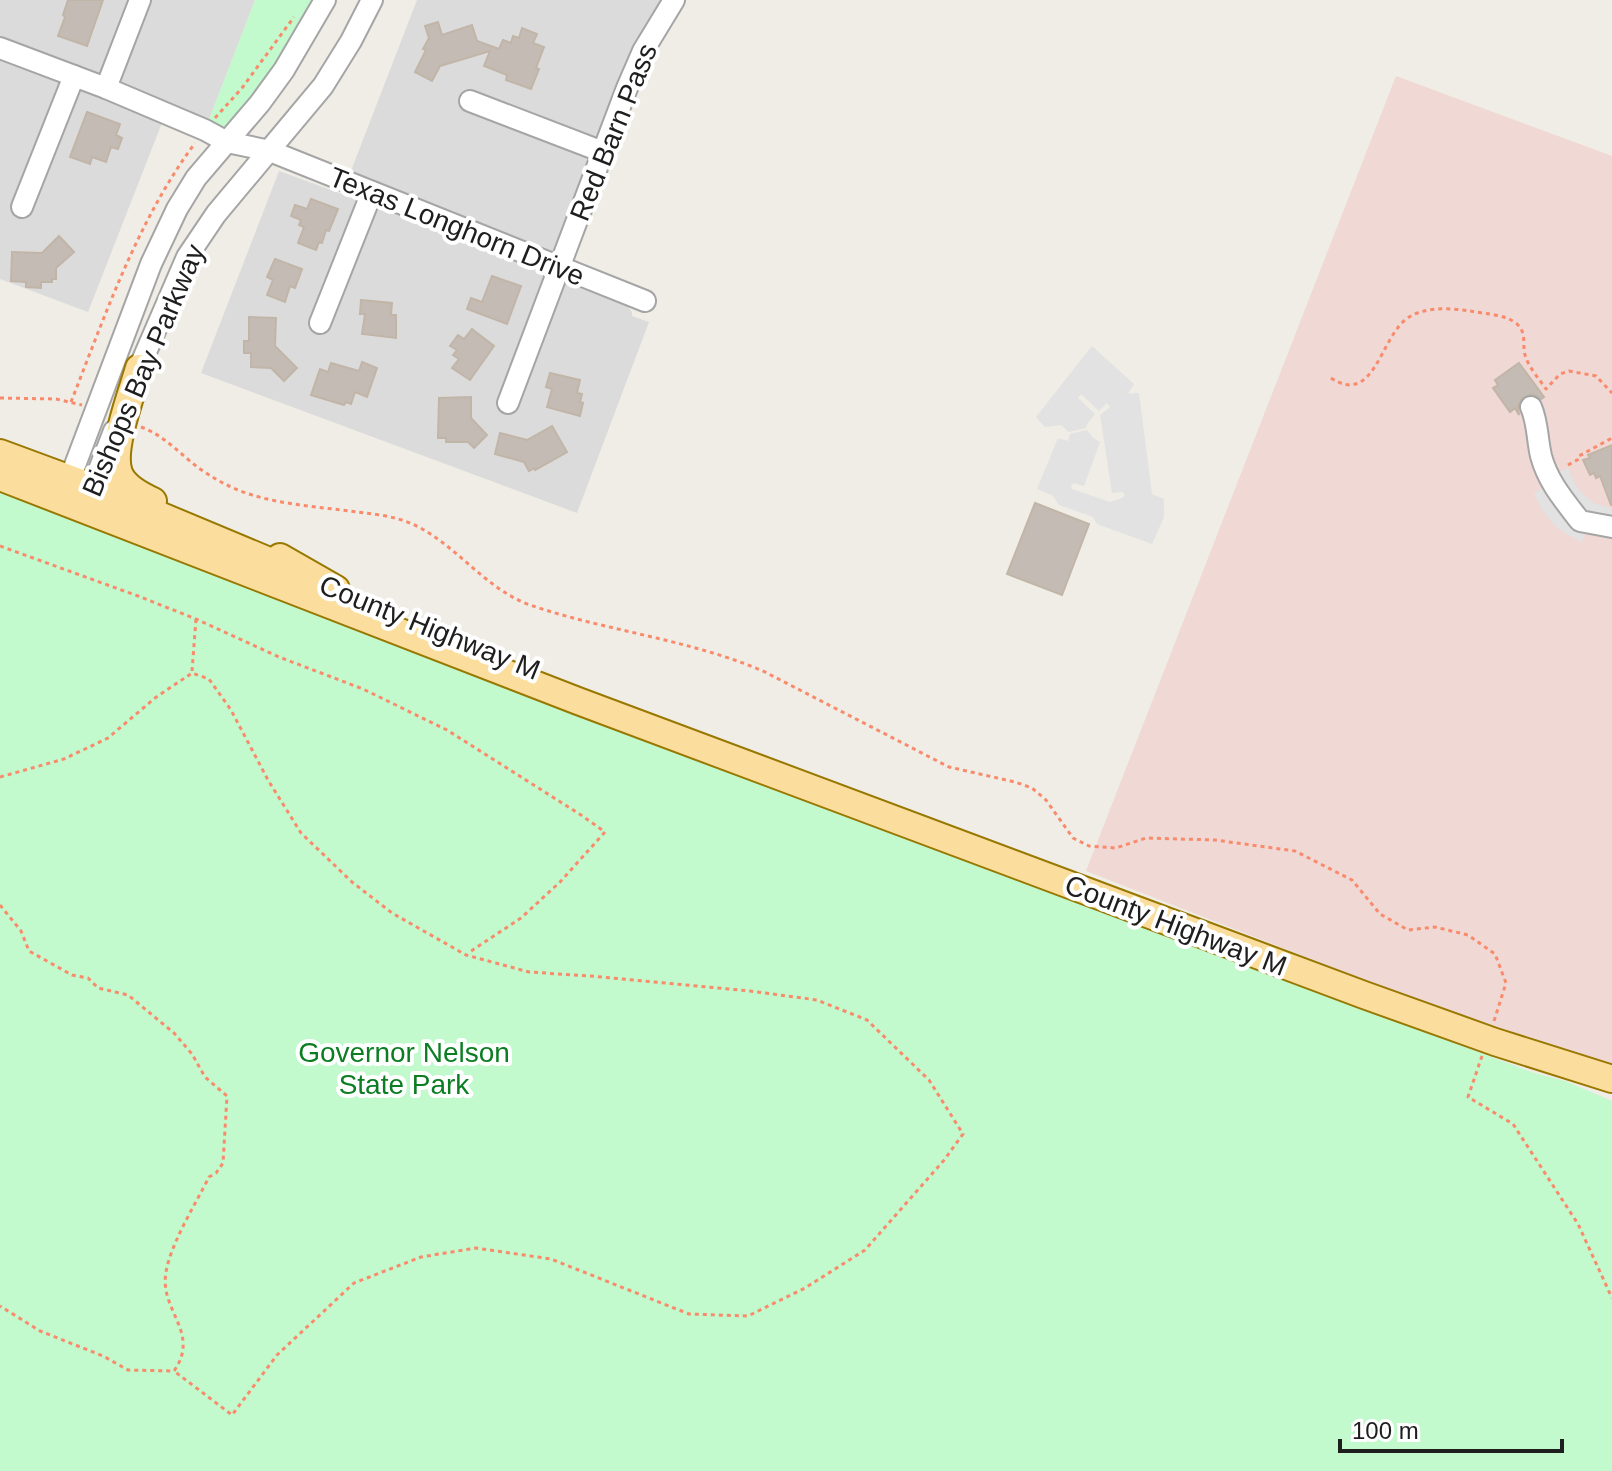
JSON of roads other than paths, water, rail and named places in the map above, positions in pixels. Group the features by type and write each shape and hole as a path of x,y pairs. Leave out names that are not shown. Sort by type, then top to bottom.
{"main road":[{"path":"139,368 118,443 119,473 124,482 137,493 224,528 336,589"},
{"name":"County Highway M","path":"0,453 77,494 578,701 1364,995 1612,1079"},
{"name":"County Highway M","path":"0,477 77,494 336,589 764,763 858,805"},
{"name":"County Highway M","path":"1490,1040 1522,1056 1612,1091"}],"street":[{"path":"106,88 140,0"},
{"name":"Bishops Bay Parkway","path":"77,494 96,409 165,232 196,178 284,70 325,0"},
{"name":"Bishops Bay Parkway","path":"77,494 139,368 187,257 216,214 323,86 372,0"},
{"name":"Red Barn Pass","path":"508,403 643,51 674,0"},
{"name":"Texas Longhorn Drive","path":"0,48 106,88 227,142 270,151 645,301"},
{"path":"22,207 74,76"},
{"path":"470,101 603,152"},
{"path":"320,323 372,192"},
{"path":"1531,407 1552,485 1580,521 1612,527"}],"park label":[{"name":"Governor Nelson State Park","path":"404,1068"}]}
